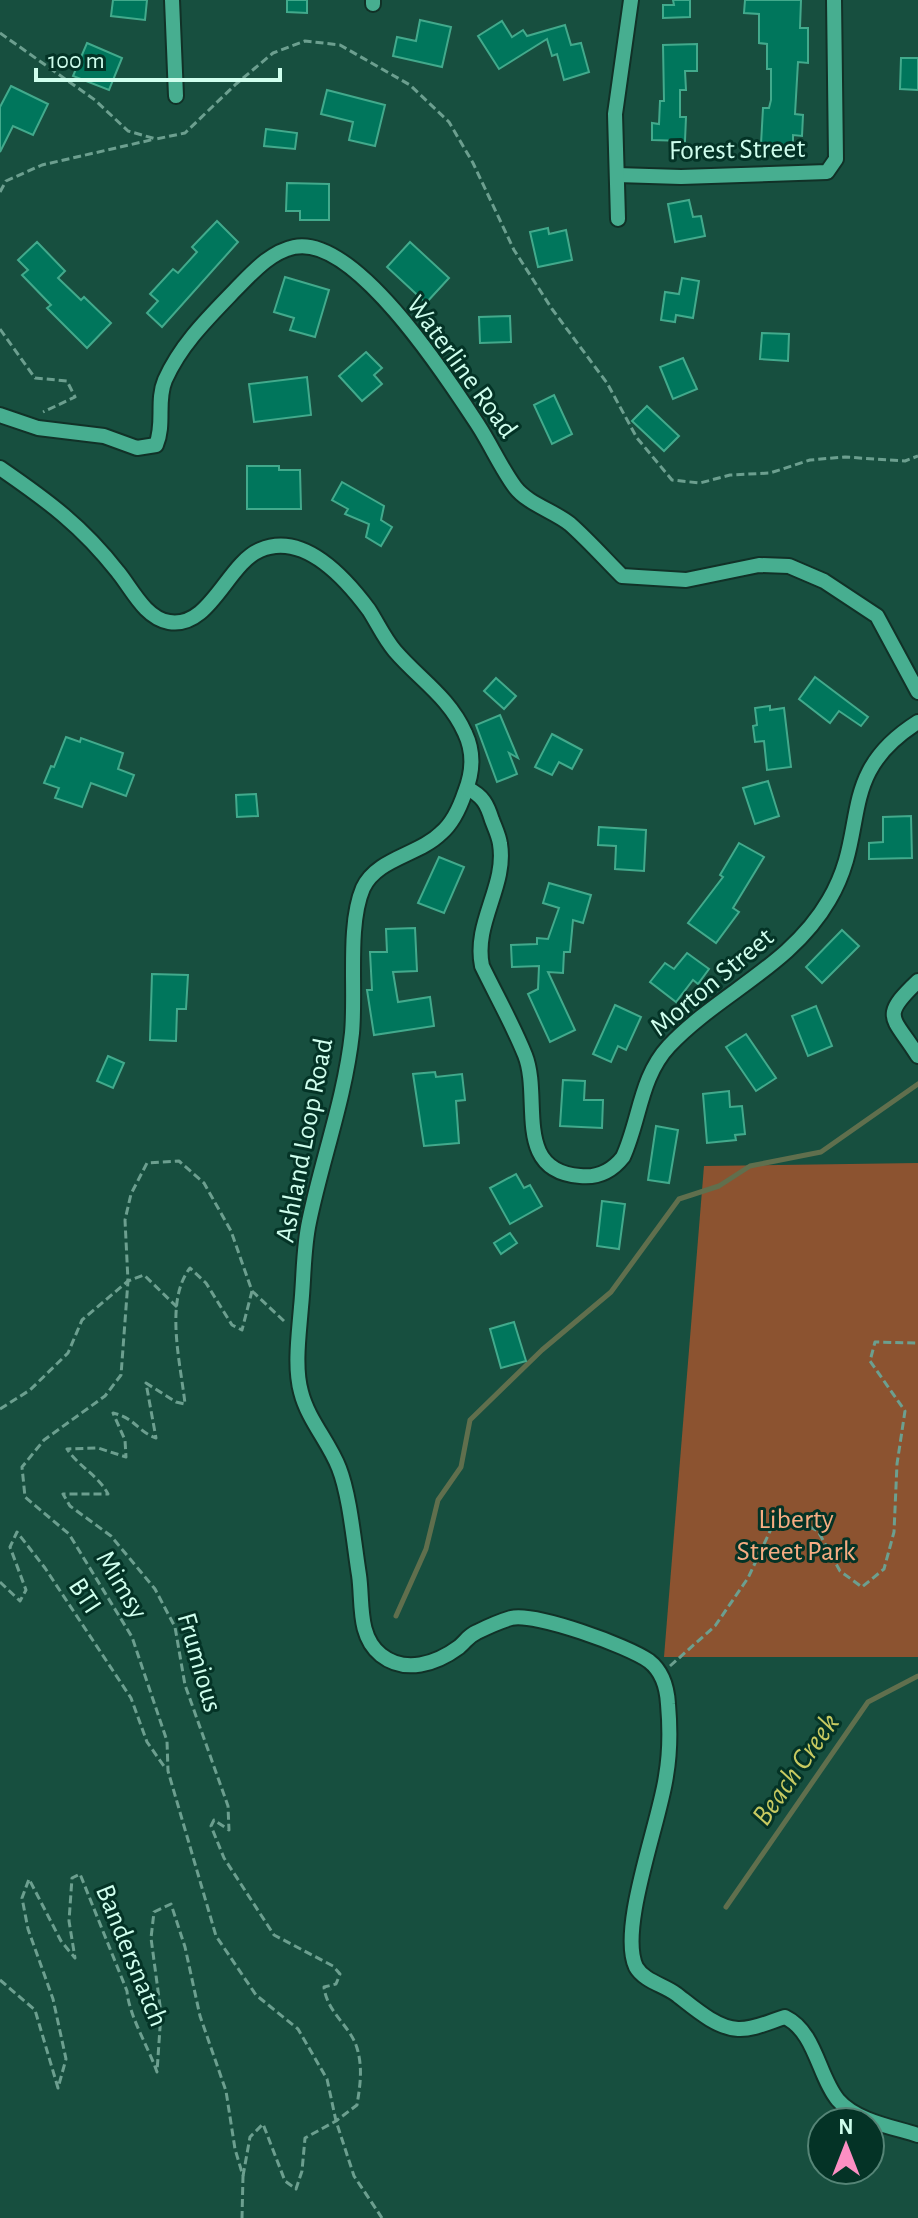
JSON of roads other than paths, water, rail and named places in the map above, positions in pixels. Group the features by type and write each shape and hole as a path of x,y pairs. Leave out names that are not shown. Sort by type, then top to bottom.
{"street":[{"path":"172,0 176,96"},
{"path":"618,219 615,114 631,0"},
{"name":"Forest Street","path":"617,175 681,177 827,172 836,159 834,0"},
{"name":"Waterline Road","path":"0,415 38,428 104,436 137,448 156,445 160,436 164,382 178,355 204,323 268,259 295,246 320,248 347,264 396,312 477,424 517,490 569,523 622,576 686,580 759,565 789,566 824,581 877,616 918,692"},
{"name":"Ashland Loop Road","path":"0,468 91,538 153,616 170,623 188,621 203,611 255,552 267,547 295,548 320,559 365,604 389,645 448,703 466,735 471,748 472,772 448,828 427,845 381,868 366,880 357,905 352,1036 308,1227 298,1385 305,1405 340,1469 366,1633 374,1648 387,1660 412,1666 431,1663 457,1648 474,1633 515,1616 539,1619 648,1660 662,1674 668,1697 666,1776 631,1928 636,1966 649,1980 672,1990 688,2005 724,2025 748,2029 785,2017 792,2020 807,2039 838,2099 852,2112 918,2135"},
{"name":"Morton Street","path":"467,788 487,802 500,844 497,878 484,919 479,953 482,966 526,1056 531,1075 535,1146 544,1161 559,1171 588,1177 603,1174 623,1157 650,1072 668,1047 802,938 827,904 841,875 864,777 887,746 918,722"},
{"path":"918,981 901,995 893,1009 893,1018 918,1056"}],"waterway":[{"path":"396,1616 426,1549 438,1500 461,1467 470,1420 542,1350 611,1292 679,1199 719,1186 750,1166 821,1152 918,1084"},
{"name":"Beach Creek","path":"726,1907 868,1702 918,1676"}],"park label":[{"name":"Liberty Street Park","path":"796,1534"}]}
